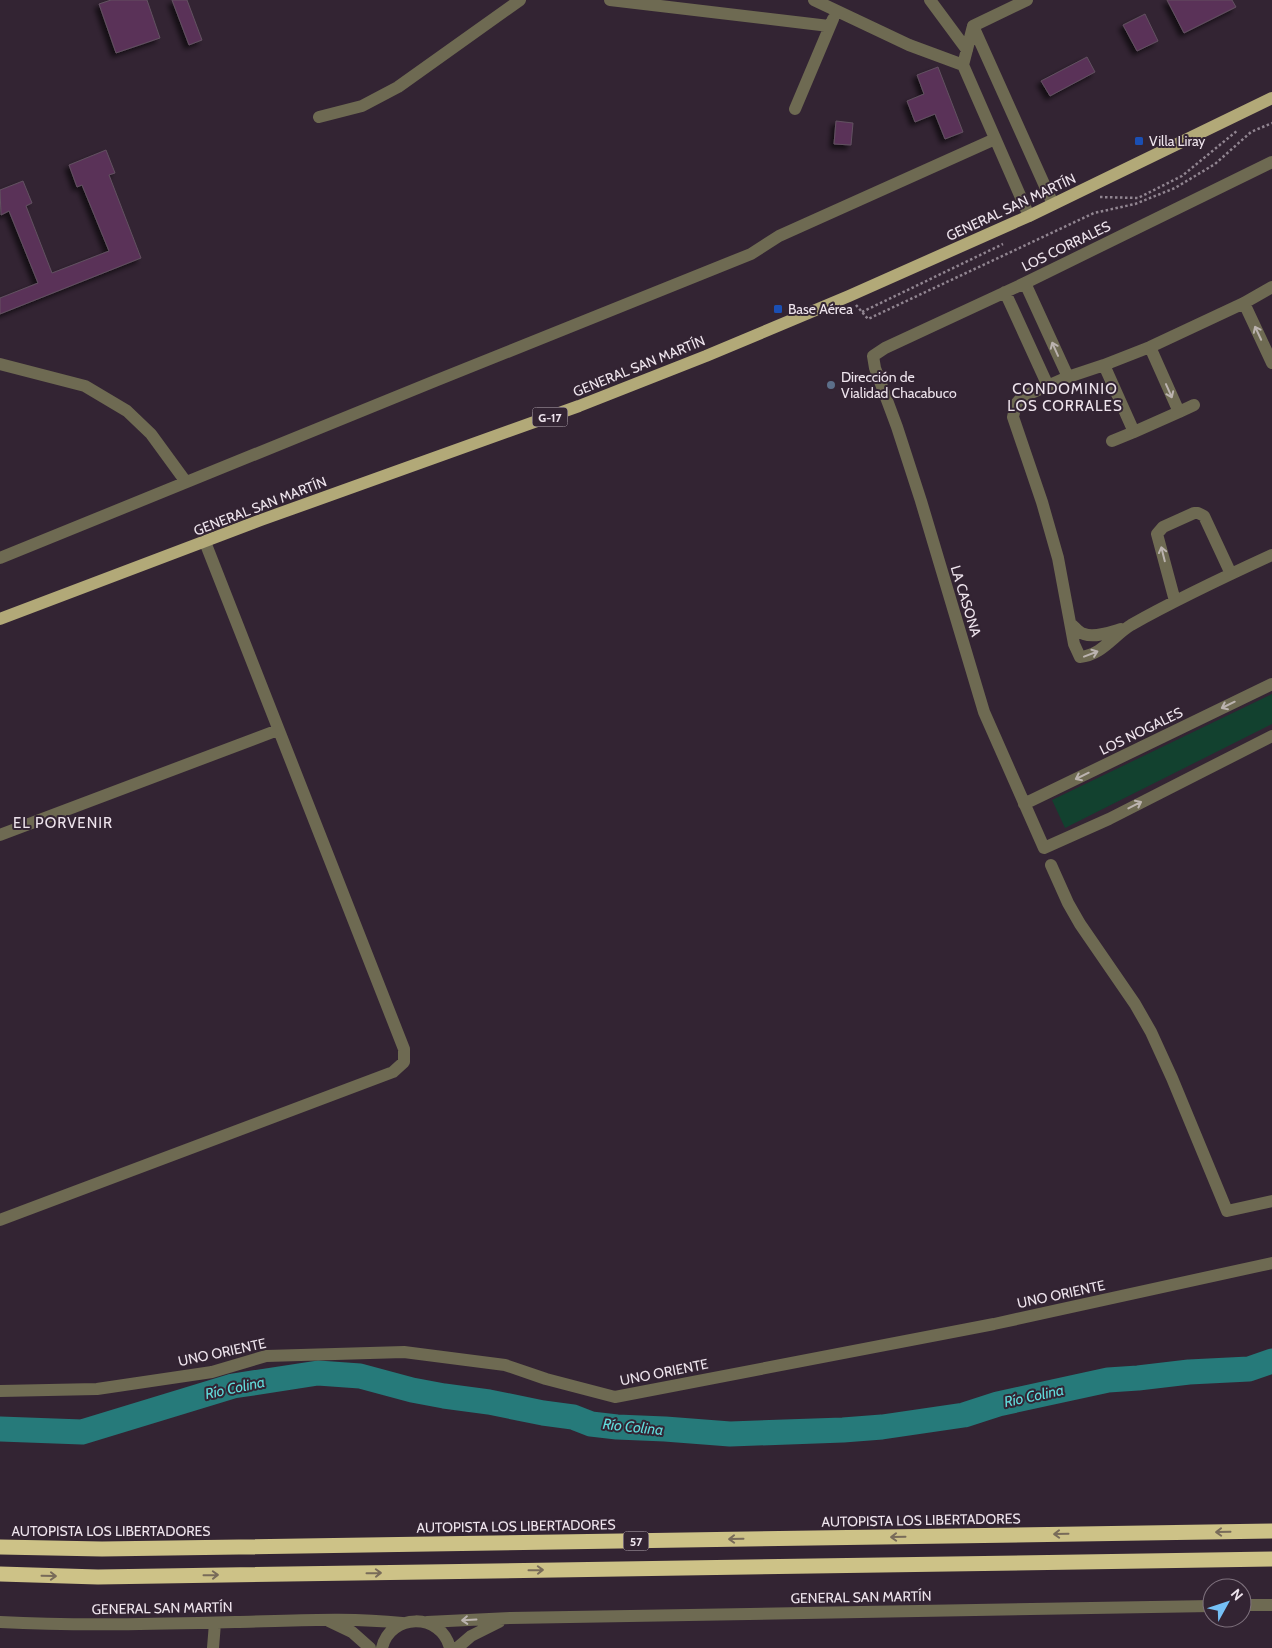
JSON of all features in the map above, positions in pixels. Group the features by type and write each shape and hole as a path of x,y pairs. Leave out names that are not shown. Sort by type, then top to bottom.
{"highway":[{"name":"AUTOPISTA LOS LIBERTADORES","path":"0,1547 102,1549 1272,1531"},
{"name":"57","path":"0,1574 98,1577 1272,1559"}],"main road":[{"name":"GENERAL SAN MARTÍN","path":"0,619 270,517 587,403 706,356 849,296 1029,216 1272,98"}],"street":[{"path":"319,116 362,106 398,87 520,0"},
{"path":"610,0 829,26"},
{"path":"814,0 909,45 963,65"},
{"path":"930,0 967,50"},
{"path":"973,26 1027,0"},
{"path":"795,109 829,26 838,10"},
{"path":"973,26 963,65 1029,216"},
{"path":"973,26 1053,204"},
{"path":"0,558 751,254 779,236 995,139"},
{"name":"LOS CORRALES","path":"873,356 885,348 1025,283 1272,162"},
{"path":"1025,283 1068,377"},
{"path":"1272,287 1244,303 1150,346 1104,365 1068,377 1022,397 1016,404 1013,417 1042,502 1055,549 1074,644 1080,657 1090,656 1101,650 1128,627 1175,601 1272,555"},
{"path":"1004,292 1048,386"},
{"path":"1244,303 1272,363"},
{"path":"1150,346 1178,412"},
{"name":"LA CASONA","path":"873,356 875,368 897,427 921,502 984,712 1044,848 1109,819 1272,736"},
{"path":"0,364 85,386 127,411 151,434 186,482"},
{"path":"1104,365 1134,432"},
{"path":"1112,441 1194,405"},
{"path":"1175,601 1157,534 1163,527 1194,513 1204,516 1230,574"},
{"path":"0,1220 394,1072 404,1062 404,1049 205,542"},
{"path":"1071,624 1083,634 1092,636 1128,627"},
{"name":"LOS NOGALES","path":"1024,804 1272,684"},
{"path":"0,835 278,730"},
{"path":"1051,865 1068,903 1080,924 1151,1032 1227,1211 1272,1201"},
{"name":"UNO ORIENTE","path":"0,1391 97,1389 212,1372 266,1356 404,1352 506,1364 546,1378 615,1397 994,1324 1272,1263"},
{"path":"1252,1605 1272,1605"},
{"name":"GENERAL SAN MARTÍN","path":"0,1622 73,1624 214,1623 360,1619 402,1623 510,1618 1202,1606"},
{"name":"GENERAL SAN MARTÍN","path":"457,1648 483,1629 510,1618"},
{"name":"GENERAL SAN MARTÍN","path":"324,1620 352,1632 370,1648"},
{"path":"427,1622 441,1631 450,1648"},
{"path":"213,1648 214,1623"},
{"path":"382,1648 387,1635 402,1623"}],"path":[{"path":"849,296 868,319 1094,212 1135,204 1175,188 1215,164 1251,132 1272,122"},
{"path":"1100,196 1138,198 1182,176 1244,125"},
{"path":"862,312 1003,244"}],"green space":[{"path":"1272,694 1272,724 1065,828 1052,800"}],"building":[{"path":"111,0 147,0 160,38 116,53 99,4"},
{"path":"172,0 187,0 202,40 189,45"},
{"path":"1167,0 1232,0 1236,7 1184,33"},
{"path":"1145,14 1158,41 1137,51 1123,25"},
{"path":"1087,57 1095,72 1050,96 1041,81"},
{"path":"938,67 963,132 945,139 935,114 915,122 907,101 924,94 917,75"},
{"path":"836,121 853,123 851,145 834,144"},
{"path":"106,150 115,173 109,175 141,258 0,314 0,298 38,283 9,211 1,215 0,190 23,181 32,203 26,206 52,273 109,251 82,185 77,187 69,165"}],"waterway":[{"name":"Río Colina","path":"0,1429 82,1432 233,1386 318,1373 360,1376 412,1390 573,1417 591,1424 617,1427 730,1434 843,1430 882,1427 964,1415 998,1404 1108,1380 1189,1372 1249,1369 1272,1361"}],"place":[{"name":"Villa Liray","path":"1139,141"},
{"name":"Base Aérea","path":"778,309"},
{"name":"Dirección de Vialidad Chacabuco","path":"831,385"}],"district":[{"name":"CONDOMINIO LOS CORRALES","path":"1065,398"},
{"name":"EL PORVENIR","path":"63,823"}]}
